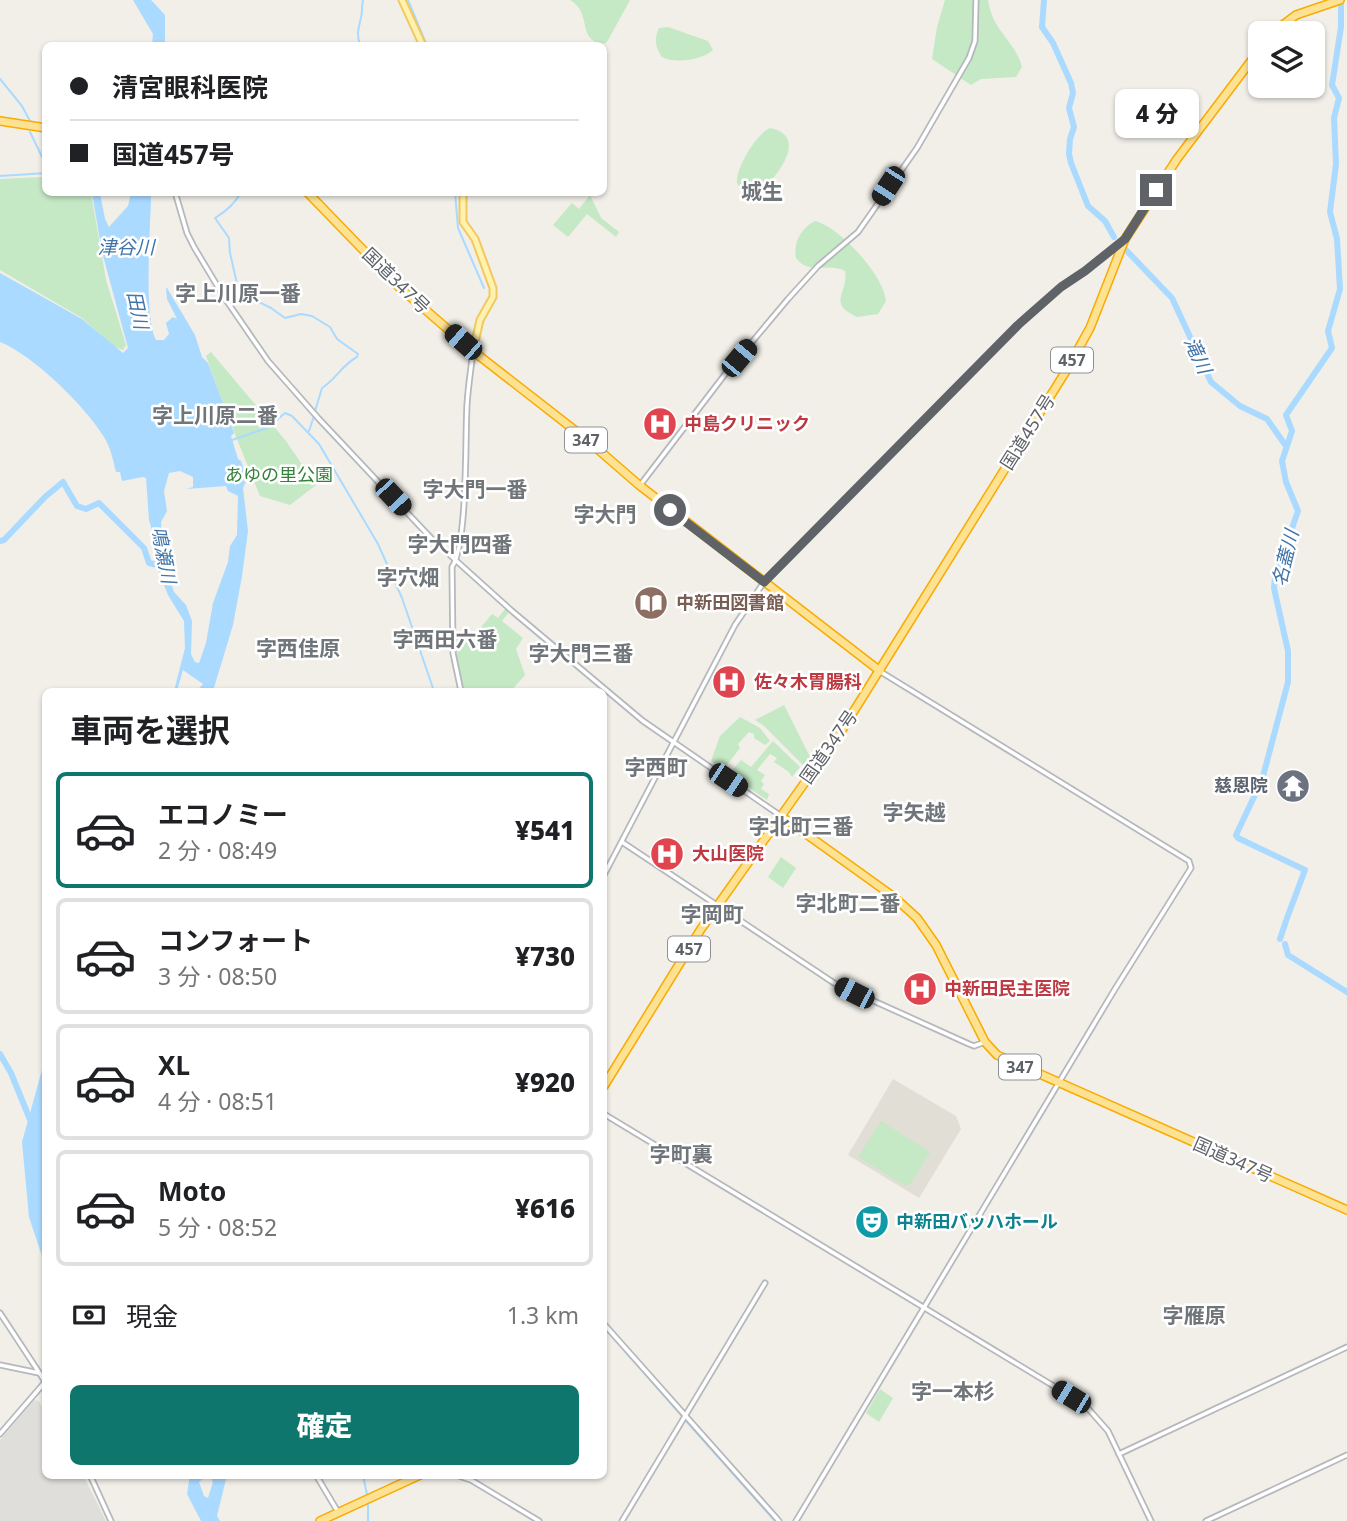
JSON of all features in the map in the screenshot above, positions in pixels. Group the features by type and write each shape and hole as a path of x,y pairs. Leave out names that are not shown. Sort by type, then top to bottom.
{"highway":[{"path":"1288,21 1296,15 1336,1"},
{"name":"国道457号","path":"880,671 1066,371 1090,328 1125,239 1177,159 1248,65"},
{"path":"0,121 42,127"},
{"name":"国道347号","path":"311,196 399,287 473,351 586,439 639,485 880,671 781,816 894,897 918,918 936,945 985,1042 1004,1059 1347,1210"},
{"name":"457","path":"607,1081 687,952 781,816"},
{"path":"320,1521 340,1515 361,1501 411,1479"}],"main road":[{"path":"402,0 421,42"},
{"path":"463,196 463,222 475,239 494,288 493,297 480,320 473,351"}],"street":[{"path":"639,485 726,373 788,299 818,266 858,232 917,148 969,58 975,41 976,0"},
{"path":"176,196 187,233 224,297 268,361 319,419 455,562 602,688"},
{"path":"607,870 735,625 764,582 1018,325 1061,287 1125,239"},
{"path":"460,688 453,653 452,567 458,557 473,351"},
{"path":"796,1521 1191,865 1189,861 880,671"},
{"path":"607,692 643,721 781,816"},
{"path":"622,842 820,975 969,1044 975,1046 985,1042"},
{"path":"607,1116 1085,1405 1102,1422 1151,1521"},
{"path":"622,1521 765,1283"},
{"path":"0,1312 41,1373"},
{"path":"607,1327 779,1521"},
{"path":"1119,1454 1347,1347"},
{"path":"0,1365 41,1373"},
{"path":"0,1434 42,1385"},
{"path":"1206,1521 1347,1455"},
{"path":"92,1479 111,1521"},
{"path":"318,1479 340,1515"},
{"path":"468,1479 539,1521"}],"shaded area":[{"path":"893,1079 956,1116 961,1129 919,1198 848,1155"},
{"path":"34,1400 39,1401 42,1407 42,1479 85,1479 106,1521 0,1521 0,1440"}],"green space":[{"path":"570,0 630,0 607,42 598,42 590,37 577,5"},
{"path":"945,0 988,0 994,21 1019,58 1022,67 1016,77 981,79 971,85 932,59"},
{"path":"668,27 708,41 713,50 688,60 662,57 656,36 659,28"},
{"path":"770,128 782,132 787,139 787,156 762,190 745,190 737,183 739,169 753,144"},
{"path":"42,177 42,196 92,196 106,280 126,345 123,350 115,347 82,318 0,270 0,179"},
{"path":"590,196 601,218 619,232 616,237 587,214 568,237 553,225 572,203 579,209"},
{"path":"815,221 848,242 878,279 886,301 878,314 857,317 843,307 841,297 845,271 813,268 796,258 799,236"},
{"name":"あゆの里公園","path":"211,352 286,441 316,485 290,505 260,496 206,356"},
{"path":"505,609 509,612 502,621 523,638 516,649 525,675 514,688 464,688 457,664 456,636 478,631 492,614 498,618"},
{"path":"784,705 810,757 803,765 755,720"},
{"path":"740,717 760,728 770,741 765,745 749,732 738,744 740,748 723,770 711,761 720,736"},
{"path":"773,741 800,767 792,777 774,762 777,758 770,754 757,770 765,775 761,781 764,784 761,789 769,794 767,800 729,774 741,760 751,767"},
{"path":"781,857 796,868 783,888 768,877"},
{"path":"881,1121 930,1152 911,1183 906,1186 858,1157"},
{"path":"880,1389 893,1398 879,1422 866,1413"}],"water":[{"path":"133,0 151,0 165,15 165,42 152,42 153,34"},
{"path":"93,196 101,196 109,227 128,206 130,196 151,196 149,290 152,328 156,340 164,340 169,334 166,323 173,317 177,319 167,299 167,288 195,335 202,357 208,363 234,433 231,436 247,479 243,488 248,531 242,576 233,625 214,688 200,688 203,684 183,670 178,688 175,688 185,648 184,621 168,595 158,570 149,520 146,478 122,481 120,472 116,472 106,441 84,411 28,358 0,342 0,273 82,319 123,353 128,348 102,252","holes":["180,471 193,477 193,487 186,489 226,486 228,491 238,496 237,535 230,546 228,562 213,603 206,643 199,663 195,662 191,654 192,621 186,605 174,592 163,559 161,522 167,511 164,491 169,473"]},
{"path":"42,1070 42,1256 29,1217 22,1142"},
{"path":"189,1479 202,1479 199,1482 204,1496 208,1498 213,1482 211,1479 226,1479 217,1516 220,1521 201,1521 187,1494"}],"waterway":[{"path":"359,42 358,32 363,0"},
{"path":"408,0 425,42"},
{"name":"滝川","path":"1044,0 1042,27 1053,43 1073,93 1069,108 1074,127 1070,139 1071,163 1088,206 1105,221 1114,237"},
{"name":"名蓋川","path":"1287,918 1305,870 1236,835 1262,780 1288,682 1288,651 1274,588 1275,577 1298,511 1286,482 1282,461 1292,431 1286,415 1332,348 1328,331 1340,289 1337,239 1330,212 1336,164 1334,118 1339,98 1332,85 1341,27 1341,0"},
{"path":"0,79 22,106 30,121"},
{"path":"30,132 42,157"},
{"path":"0,176 42,173"},
{"path":"238,196 230,207 215,218 229,238 238,288 245,295 285,318 301,314 312,316 330,327 337,339 358,354 322,388 315,411"},
{"path":"455,196 458,228 484,288"},
{"name":"滝川","path":"1125,249 1172,298 1211,382 1240,406 1267,419 1286,446"},
{"path":"232,440 267,428 285,413 292,416 319,444 378,544 402,598 433,688"},
{"path":"309,431 314,416"},
{"name":"鳴瀬川","path":"0,541 63,482 77,506 86,509 99,503 144,548 149,563 162,566"},
{"name":"名蓋川","path":"1280,939 1286,921"},
{"name":"名蓋川","path":"1285,944 1288,955 1347,992"},
{"path":"0,1054 11,1073 31,1122"},
{"path":"607,1330 681,1415"},
{"path":"687,1422 775,1521"},
{"path":"364,1479 367,1495"},
{"path":"368,1504 368,1521"}],"place":[{"name":"中島クリニック","path":"660,424"},
{"name":"中新田図書館","path":"651,603"},
{"name":"佐々木胃腸科","path":"729,682"},
{"name":"慈恩院","path":"1293,786"},
{"name":"大山医院","path":"667,854"},
{"name":"中新田民主医院","path":"920,989"},
{"name":"中新田バッハホール","path":"872,1222"}],"district":[{"name":"城生","path":"762,192"},
{"name":"字上川原一番","path":"238,294"},
{"name":"字上川原二番","path":"215,416"},
{"name":"字大門一番","path":"475,490"},
{"name":"字大門","path":"605,515"},
{"name":"字大門四番","path":"460,545"},
{"name":"字穴畑","path":"408,578"},
{"name":"字西田六番","path":"445,640"},
{"name":"字西佳原","path":"298,649"},
{"name":"字大門三番","path":"581,654"},
{"name":"字西町","path":"656,768"},
{"name":"字矢越","path":"914,813"},
{"name":"字北町三番","path":"801,827"},
{"name":"字北町二番","path":"848,904"},
{"name":"字岡町","path":"712,915"},
{"name":"字町裏","path":"681,1155"},
{"name":"字雁原","path":"1194,1316"},
{"name":"字一本杉","path":"953,1392"}],"route":[{"path":"670,510 764,582 1018,325 1061,287 1125,239 1156,190"}],"water label":[{"name":"津谷川","path":"126,247"},
{"name":"田川","path":"138,310"}]}
